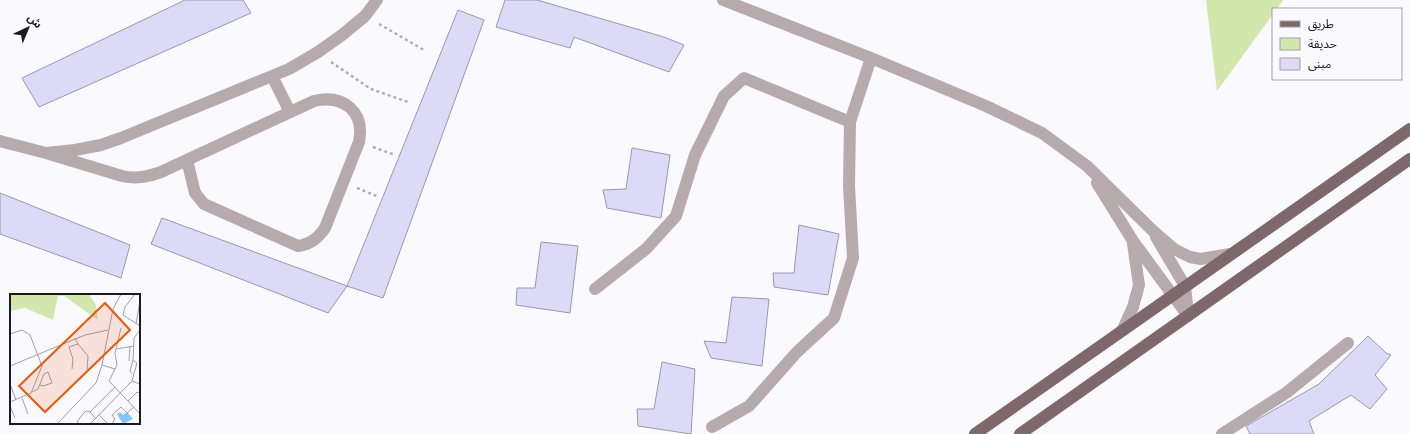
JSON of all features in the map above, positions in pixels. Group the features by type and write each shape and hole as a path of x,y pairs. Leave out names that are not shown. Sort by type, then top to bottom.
{"main road":[{"path":"975,434 1410,129"},
{"path":"1020,434 1410,159"}],"street":[{"path":"46,153 75,150 101,145 289,69 318,52 342,35 365,16 377,0"},
{"path":"723,0 871,58 986,106 1042,133 1087,166 1151,229 1174,249 1190,257 1201,259 1230,254"},
{"path":"712,427 749,406 797,352 834,318 853,258 849,186 850,122 871,58"},
{"path":"272,76 290,112"},
{"path":"595,289 646,249 676,216 695,155 724,96 744,78 850,122"},
{"path":"0,141 122,176 134,178 149,177 314,101 324,98 342,102 350,107 360,123 361,133 359,142 325,228 320,236 312,242 298,246 204,204 195,193 187,160"},
{"path":"1087,166 1133,241 1188,316"},
{"path":"1151,229 1185,286 1188,316"},
{"path":"1123,329 1133,307 1140,285 1133,241"},
{"path":"1222,434 1286,393 1348,343"}],"path":[{"path":"378,23 424,50"},
{"path":"338,68 371,89 408,102"},
{"path":"373,147 395,155"},
{"path":"354,187 379,197"}],"green space":[{"path":"1206,0 1283,0 1278,8 1272,8 1272,15 1217,91"}],"building":[{"path":"185,0 243,0 251,13 39,107 22,78"},
{"path":"505,0 537,0 664,37 684,45 669,72 574,37 570,48 496,27"},
{"path":"458,10 484,20 383,298 347,286"},
{"path":"632,148 670,155 661,218 607,208 603,190 626,189"},
{"path":"0,193 130,245 121,278 0,234"},
{"path":"162,218 347,286 328,313 151,244"},
{"path":"799,225 839,234 828,295 774,287 773,273 794,273"},
{"path":"541,242 578,246 570,313 516,305 517,288 535,288"},
{"path":"732,297 769,299 762,366 711,358 704,341 726,343"},
{"path":"1368,336 1386,353 1391,355 1375,375 1387,389 1370,409 1351,395 1309,421 1314,434 1250,434 1246,426 1319,384"},
{"path":"662,362 695,369 691,434 638,426 637,409 654,409"}]}
